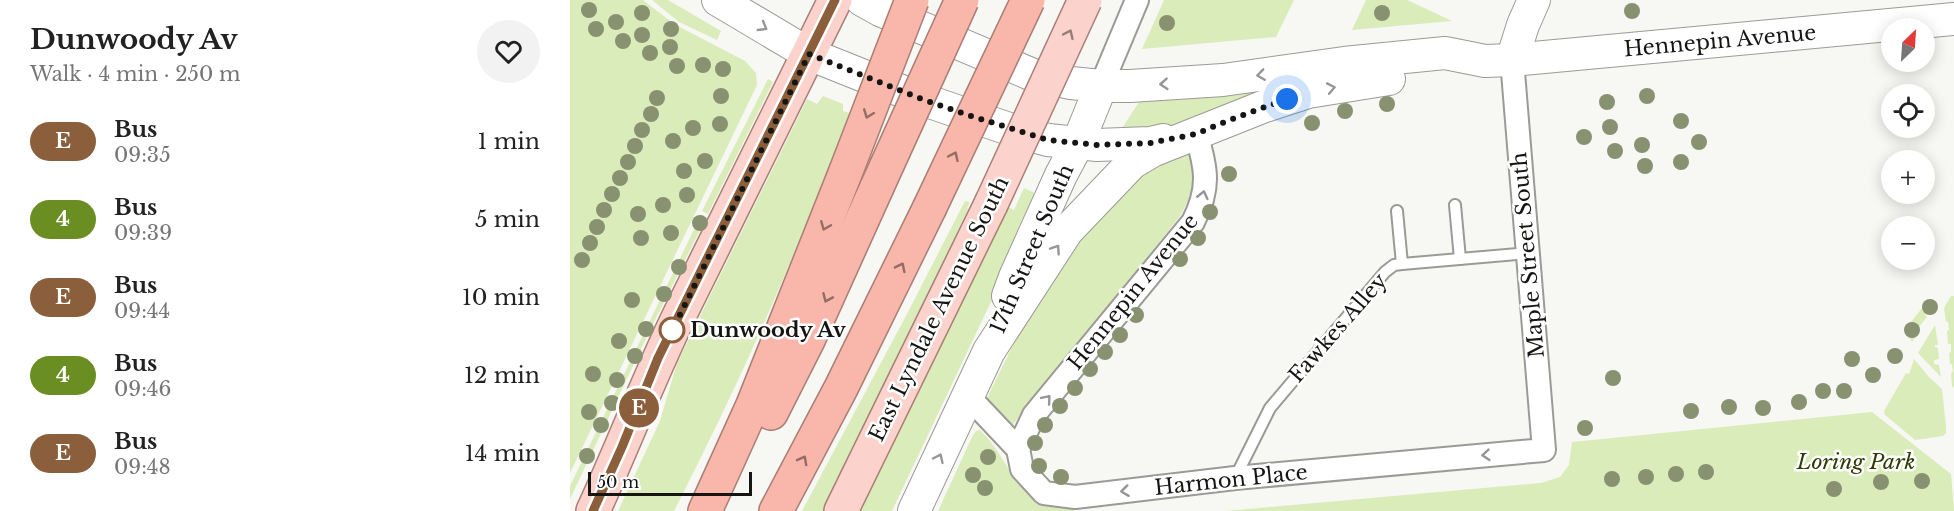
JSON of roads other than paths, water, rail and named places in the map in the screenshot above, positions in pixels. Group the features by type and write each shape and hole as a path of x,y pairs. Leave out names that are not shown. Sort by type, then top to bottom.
{"highway":[{"path":"705,511 753,405 912,0"},
{"path":"717,511 808,340 962,0"},
{"path":"776,511 842,388 1028,0"}],"main road":[{"path":"718,0 809,54 924,100 1048,140 1097,145 1150,143 1196,134"},
{"name":"Hennepin Avenue","path":"862,0 880,10 1033,75 1071,83 1101,86 1223,80 1344,63 1445,53 1498,60"},
{"name":"East Lyndale Avenue South","path":"841,511 991,204 1085,0"},
{"path":"1498,60 1523,25 1534,0"},
{"path":"593,511 663,348 830,9"},
{"name":"Hennepin Avenue","path":"1196,134 1265,106 1308,92 1365,81 1445,72 1498,60 1954,19"},
{"name":"17th Street South","path":"989,351 1015,277 1078,143 1101,86"},
{"path":"914,511 989,351 1067,231 1132,163 1152,151 1196,134"}],"street":[{"path":"1101,86 1137,0"},
{"name":"Maple Street South","path":"1498,60 1528,253 1544,450"},
{"name":"Hennepin Avenue","path":"1018,448 1034,415 1193,222 1206,189 1203,158 1196,134"},
{"name":"Harmon Place","path":"968,396 1018,448 1022,469 1044,493 1075,497 1235,478 1544,450"}],"lane":[{"path":"1455,205 1460,259"},
{"path":"1397,211 1402,264"},
{"name":"Fawkes Alley","path":"1235,478 1269,408 1385,272 1394,265 1528,253"}],"place":[{"name":"Dunwoody Av","path":"672,330"}],"park label":[{"name":"Loring Park","path":"1856,462"}]}
